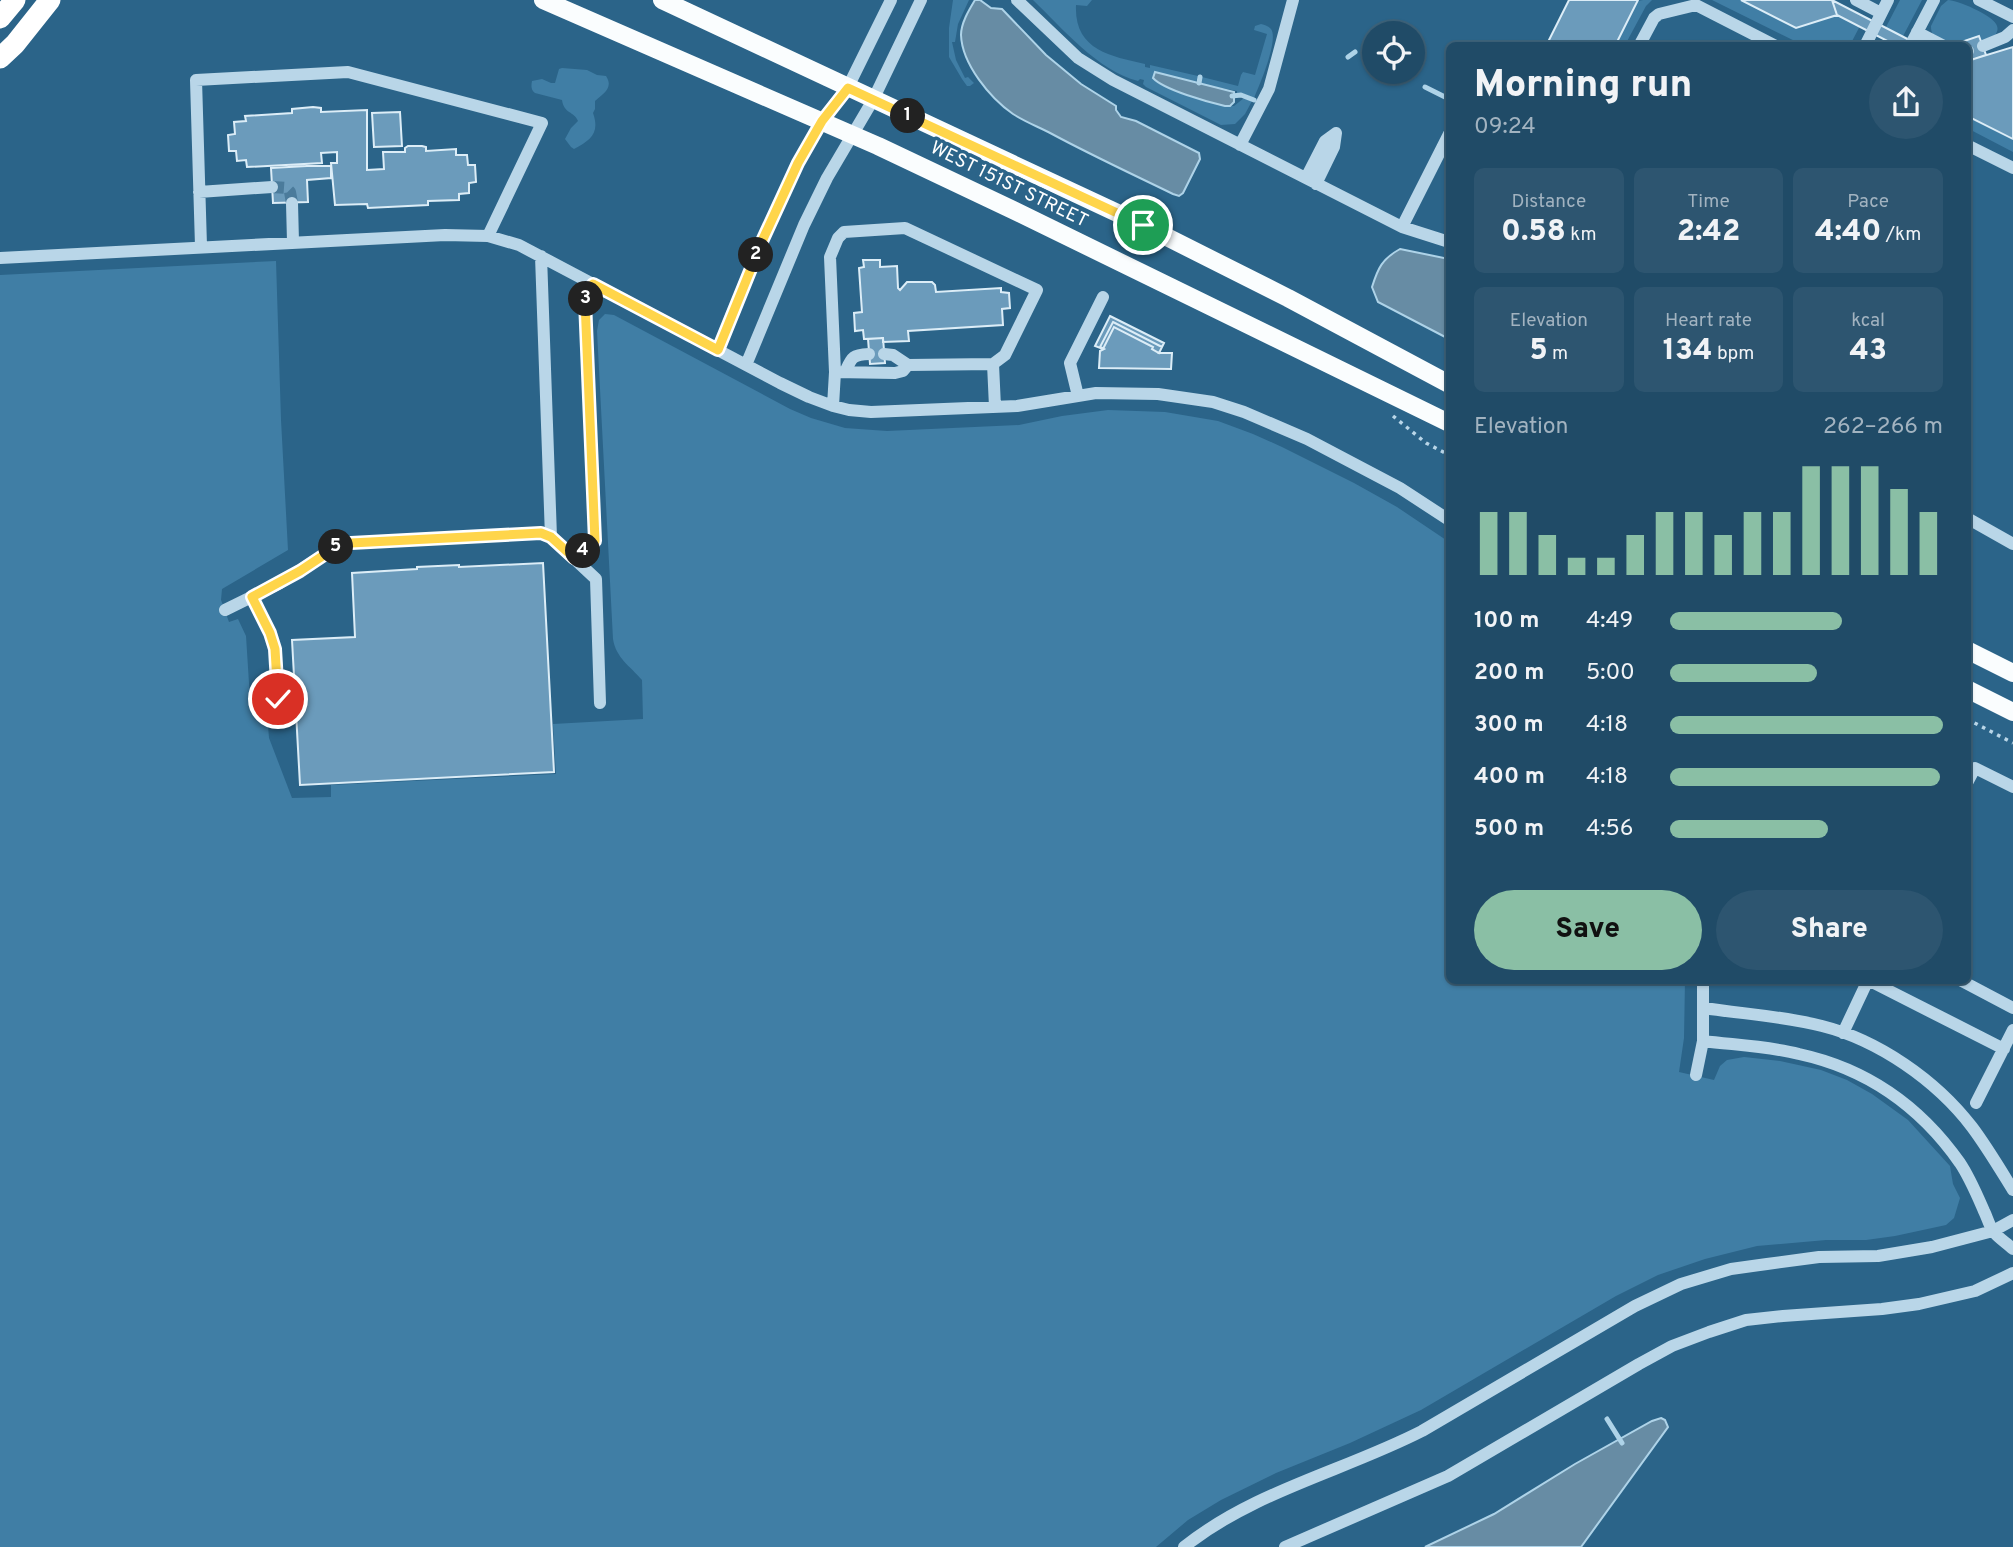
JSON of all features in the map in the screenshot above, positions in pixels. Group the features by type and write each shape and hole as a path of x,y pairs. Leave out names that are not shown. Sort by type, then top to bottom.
{"highway":[{"path":"0,18 15,0"},
{"path":"0,58 15,44 50,0"}],"main road":[{"name":"WEST 151ST STREET","path":"543,0 852,134 1013,209 1446,423"},
{"name":"WEST 151ST STREET","path":"662,0 1143,225 1446,382"},
{"path":"1971,652 2013,673"},
{"path":"1971,691 2013,712"}],"street":[{"path":"718,350 763,239 798,163 822,121 848,88 891,0"},
{"path":"746,365 804,225 827,178 873,100 921,0"},
{"path":"1017,0 1078,58 1096,71 1402,227 1446,241"},
{"path":"1240,145 1269,89 1293,0"},
{"path":"1856,0 1881,13"},
{"path":"1867,42 1888,0"},
{"path":"1912,42 1934,0"},
{"path":"1979,0 2013,17"},
{"path":"1641,42 1659,14 1696,5 1768,42"},
{"path":"1983,46 2006,37 2013,30"},
{"path":"1917,32 1936,42"},
{"path":"201,246 196,80 348,72 542,123 488,236"},
{"path":"1402,227 1446,140"},
{"path":"1971,147 2013,168"},
{"path":"199,192 272,187"},
{"path":"292,202 293,242"},
{"path":"833,406 840,372 829,268 834,246 844,232 905,228 1037,290 1005,355 993,364 908,365 893,355 884,354"},
{"path":"0,258 201,246 445,235 488,236 519,245 746,365 833,406 849,410 893,412 1017,406 1096,393 1158,394 1213,402 1307,439 1372,472 1446,518"},
{"path":"541,256 551,537"},
{"path":"574,558 595,541 585,301 593,284"},
{"path":"1078,396 1070,363 1103,297"},
{"path":"840,372 856,355 869,354"},
{"path":"993,364 995,407"},
{"path":"840,372 895,373 903,371 908,365"},
{"path":"1971,520 2013,544"},
{"path":"225,610 300,571 336,547 351,543 541,533 551,537 596,579 600,703"},
{"path":"252,597 275,649 278,699"},
{"path":"1971,766 2013,787"},
{"path":"1696,1075 1703,1041 1703,984"},
{"path":"1843,1033 1866,984"},
{"path":"1876,984 2004,1049"},
{"path":"1968,984 2013,1008"},
{"path":"1704,1008 1822,1026 1876,1048 1902,1064 1949,1101 1971,1126 2013,1190"},
{"path":"1976,1103 2013,1030"},
{"path":"1703,1041 1799,1054 1828,1061 1891,1092 1936,1132 1965,1171 1993,1231 2013,1249"},
{"path":"1184,1547 1226,1519 1270,1495 1388,1448 1422,1431 1635,1306 1681,1284 1731,1269 1819,1257 1878,1256 1932,1247 1993,1231 2013,1220"},
{"path":"1285,1547 1448,1476 1639,1364 1684,1341 1746,1320 1919,1304 1975,1291 2013,1273"}],"path":[{"path":"1971,721 2013,743"}],"shaded area":[{"path":"953,0 969,0 958,24 955,42 952,42 956,60 965,78 968,77 974,83 970,86 967,86 949,57"},
{"path":"975,0 980,0 991,8 1002,9 1046,55 1081,84 1116,106 1121,117 1136,121 1199,153 1200,159 1183,193 1179,196 1173,194 1018,117 995,99 972,69 963,46 962,26"},
{"path":"1033,0 1092,0 1087,6 1076,5 1077,20 1081,32 1097,48 1119,58 1145,64 1145,67 1150,68 1150,65 1198,76 1196,82 1155,72 1154,80 1161,85 1225,106 1234,106 1244,98 1252,101 1235,124 1221,125 1146,87 1144,80 1138,81 1123,76 1109,68 1081,47"},
{"path":"1652,0 1627,42 1617,42 1638,1"},
{"path":"1712,0 1741,0 1837,14 1861,24 1852,42 1797,42"},
{"path":"1900,0 1922,0 1902,38 1885,29"},
{"path":"1948,0 1981,12 1997,26 1995,36 1971,43 1948,42 1934,35 1931,26 1941,6"},
{"path":"1261,24 1271,29 1273,35 1267,63 1254,98 1237,91 1201,84 1202,77 1238,86 1243,72 1255,75 1267,34 1254,30 1255,26"},
{"path":"559,69 587,70 606,76 609,84 595,101 595,131 574,149 565,139 578,121 576,118 565,108 562,100 535,93 532,88 532,81 542,79 555,83"},
{"path":"1155,72 1234,92 1234,102 1225,106 1176,91 1153,78"},
{"path":"1971,118 2013,139 2013,152 1971,130"},
{"path":"1400,249 1446,258 1446,337 1378,302 1372,287 1376,274 1385,260"},
{"path":"276,261 288,550 222,589 221,600 229,622 238,619 246,636 250,699 267,713 269,738 292,798 331,797 331,785 556,774 553,724 643,719 642,680 620,657 613,639 597,331 599,320 605,314 614,315 790,409 845,428 887,431 1019,425 1108,410 1165,412 1218,421 1282,447 1397,507 1446,540 1446,984 1685,984 1684,1038 1679,1072 1714,1080 1720,1066 1727,1060 1744,1057 1821,1070 1847,1080 1908,1120 1950,1166 1953,1184 1960,1198 1954,1218 1946,1225 1895,1236 1757,1246 1705,1259 1658,1275 1616,1296 1421,1410 1221,1500 1188,1520 1156,1547 0,1547 0,275"},
{"path":"1661,1418 1668,1427 1581,1547 1425,1547 1494,1514 1575,1464"}],"building":[{"path":"1569,0 1638,0 1617,42 1548,42"},
{"path":"1741,0 1832,0 1837,15 1796,28"},
{"path":"1832,0 1913,42 1889,42 1837,15"},
{"path":"1979,36 1986,55 1971,60 1971,42 1964,41"},
{"path":"2013,47 2013,139 1971,118 1971,60"},
{"path":"321,108 321,112 367,110 367,170 384,169 383,152 405,152 408,146 426,147 426,151 456,149 456,155 467,155 468,165 475,165 476,182 469,183 469,193 459,194 459,200 428,201 428,205 368,208 367,204 335,205 331,163 337,163 337,152 321,153 322,163 247,167 246,160 237,161 236,151 229,151 228,135 235,134 234,122 246,121 245,116 292,113 292,109"},
{"path":"400,112 402,146 374,147 372,113"},
{"path":"331,166 331,178 307,180 308,202 273,203 271,168"},
{"path":"863,260 880,260 880,267 897,266 900,290 907,282 932,282 936,292 1001,288 1001,292 1009,293 1010,308 1002,309 1003,325 908,331 909,341 883,342 883,338 864,339 863,330 855,331 854,313 862,312 859,268 864,267"},
{"path":"1110,316 1164,343 1159,353 1152,349 1153,347 1114,327 1103,349 1095,346"},
{"path":"1113,322 1162,347 1159,353 1172,353 1171,369 1099,368 1100,351 1104,349 1100,347"},
{"path":"883,338 885,363 870,364 868,339"},
{"path":"543,563 554,772 300,785 292,640 355,637 352,573 417,567"}],"waterway":[{"path":"1348,57 1355,52"},
{"path":"1199,83 1200,77"},
{"path":"1425,87 1446,98"},
{"path":"1232,96 1241,95 1254,100"},
{"path":"1607,1419 1622,1443"}],"tunnel":[{"path":"272,187 286,188 290,192 292,203"}],"route":[{"path":"278,699 275,649 252,597 280,583 336,547 351,543 541,533 551,537 574,558 595,541 585,301 593,284 718,350 763,239 798,163 822,121 848,88 1143,225"}]}
